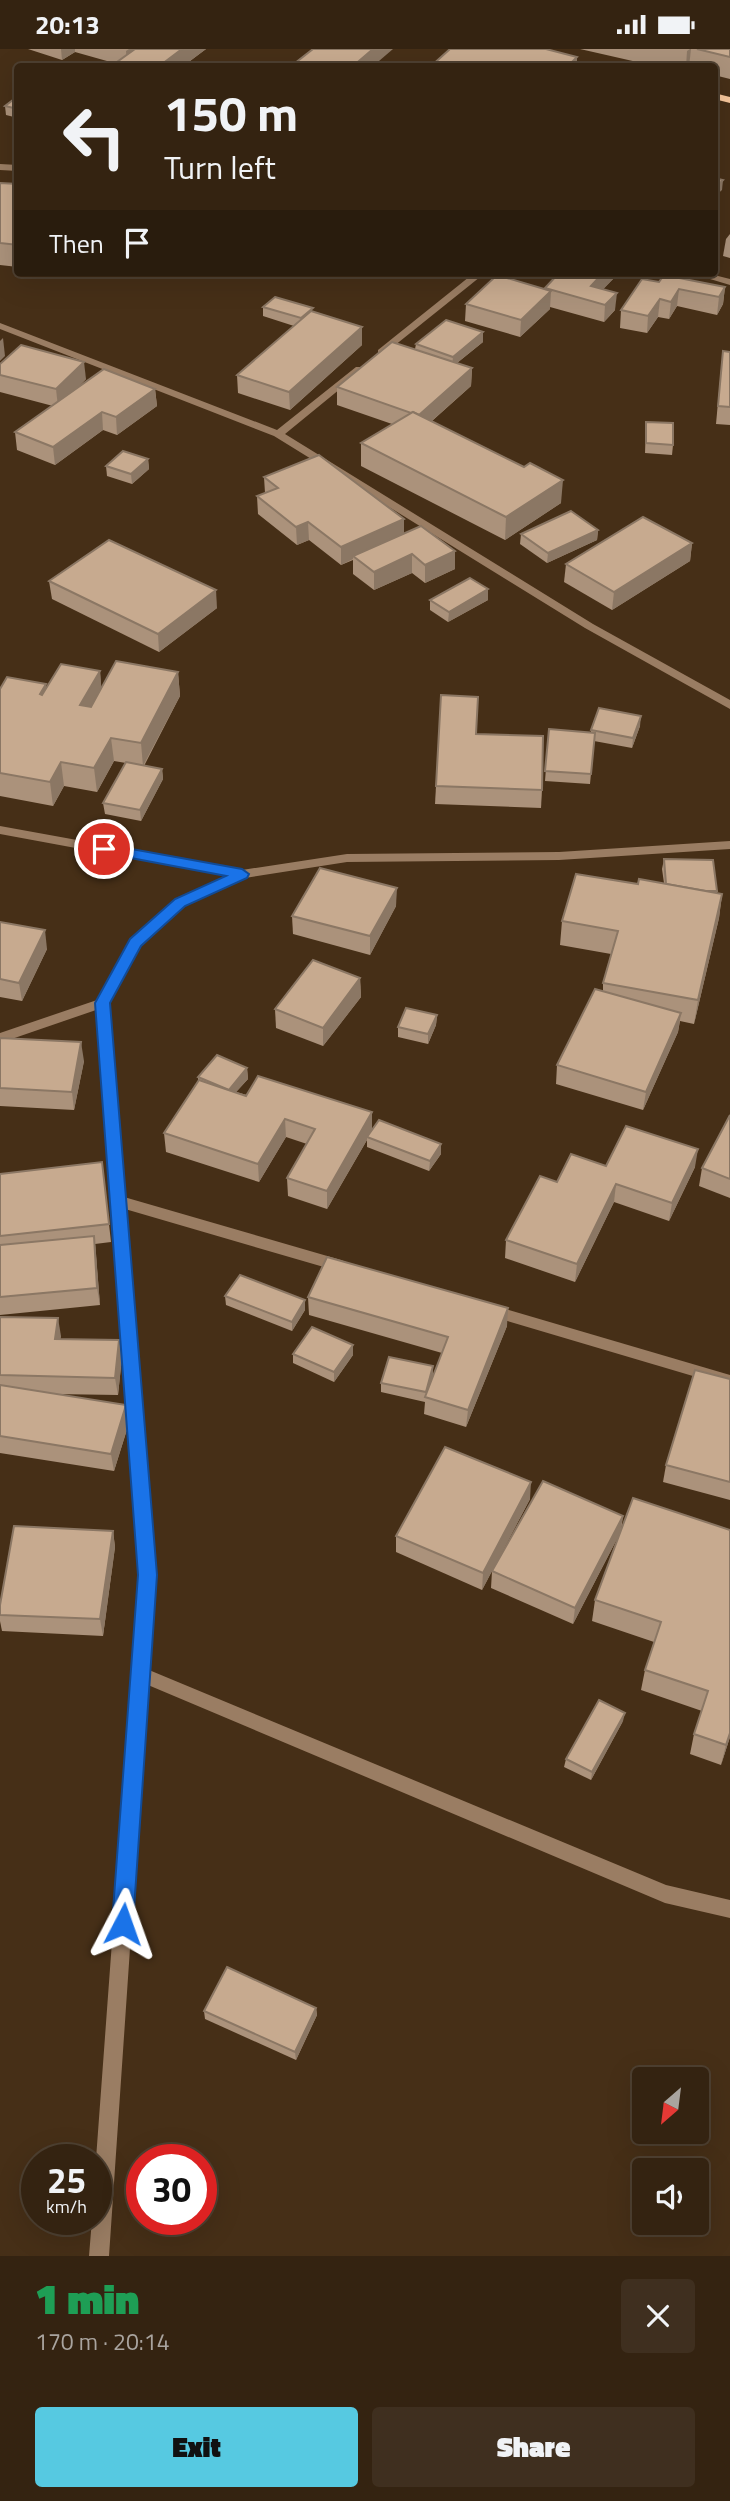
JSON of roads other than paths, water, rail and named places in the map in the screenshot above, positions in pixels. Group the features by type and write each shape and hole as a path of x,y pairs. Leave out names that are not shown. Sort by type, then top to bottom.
{"main road":[{"path":"519,49 575,63"}],"street":[{"path":"374,358 475,277"},
{"path":"711,277 730,282"},
{"path":"0,326 278,434 589,626 730,705"},
{"path":"278,434 363,366"},
{"path":"0,830 242,874"},
{"path":"99,2256 147,1575 102,1003 135,943 180,902 242,874 347,858 559,856 730,845"},
{"path":"0,1038 102,1003"},
{"path":"118,1201 356,1271"},
{"path":"475,1306 730,1381"},
{"path":"140,1674 665,1894 730,1909"}]}
